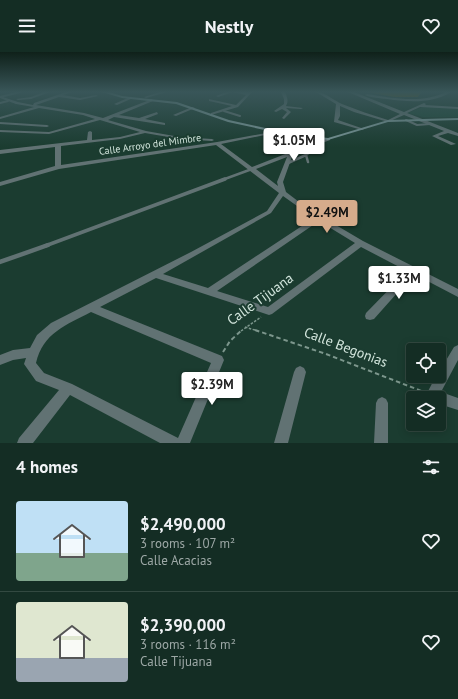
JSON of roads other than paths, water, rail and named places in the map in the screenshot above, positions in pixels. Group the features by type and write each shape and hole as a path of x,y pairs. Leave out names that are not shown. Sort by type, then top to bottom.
{"street":[{"path":"0,118 27,110"},
{"path":"62,110 102,119 145,132 189,139 231,141"},
{"path":"0,131 45,133 102,119 126,110"},
{"path":"175,115 187,110"},
{"path":"200,110 222,119 275,132 328,139"},
{"path":"284,118 289,112 287,110"},
{"path":"338,110 336,120 362,129"},
{"path":"353,110 388,121 458,119"},
{"path":"395,110 458,135"},
{"path":"252,169 328,139 388,121 409,110"},
{"path":"212,114 224,111"},
{"path":"142,120 157,113"},
{"path":"112,116 163,124"},
{"path":"0,123 47,126"},
{"path":"448,131 434,136 453,144"},
{"path":"89,142 90,132"},
{"path":"0,152 58,144 120,138 145,132"},
{"name":"Calle Arroyo del Mimbre","path":"28,175 58,167 231,141 275,132"},
{"path":"217,143 293,201 319,218 360,243 458,293"},
{"path":"58,144 58,167"},
{"path":"283,192 280,182 291,154"},
{"path":"0,179 28,175"},
{"path":"0,184 28,175"},
{"path":"174,443 68,388 40,377 30,364 33,352 41,338 55,326 194,254 269,212 283,192"},
{"path":"154,274 208,292 319,218"},
{"name":"Calle Tijuana","path":"208,292 269,311 360,243"},
{"path":"370,316 413,270"},
{"path":"91,308 218,360 183,443"},
{"path":"458,350 432,395 458,404"},
{"path":"0,360 13,355 33,352"},
{"path":"281,443 300,372"},
{"path":"24,443 68,388"},
{"path":"381,443 382,403"}],"lane":[{"path":"224,111 240,116"},
{"path":"406,120 417,125 430,124"},
{"path":"288,162 306,155 318,146 316,144"},
{"path":"306,155 308,162"},
{"path":"0,262 158,205 252,169"}]}
